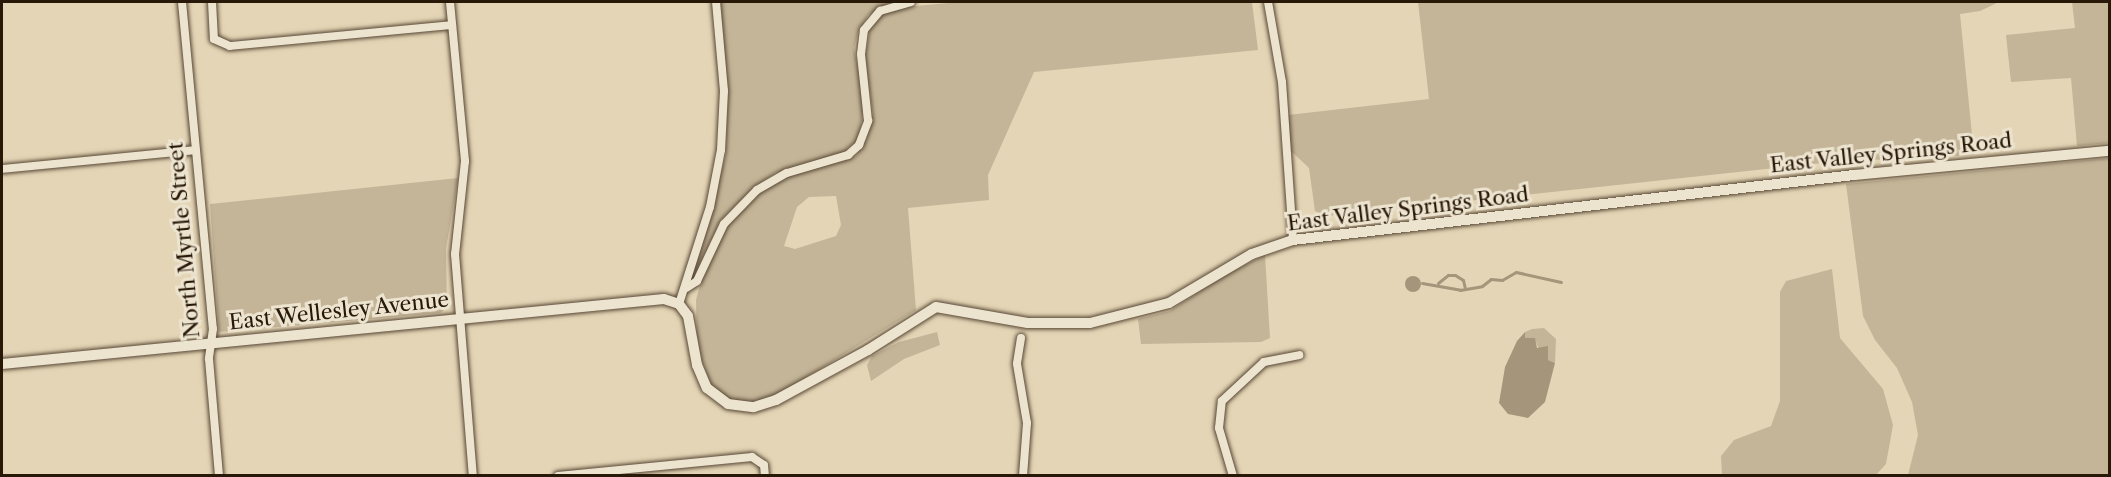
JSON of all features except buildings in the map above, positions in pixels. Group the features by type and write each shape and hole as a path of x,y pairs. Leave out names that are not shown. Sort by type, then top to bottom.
{"street":[{"name":"North Myrtle Street","path":"182,2 213,329 210,344 219,476"},
{"path":"212,2 214,39 230,46 452,25"},
{"path":"450,2 465,161 455,254 458,318 473,476"},
{"path":"679,304 686,288 714,189 722,134 723,78 716,2"},
{"path":"686,288 697,280 724,224 757,190 788,173 848,155 859,145 868,121 861,46 871,19 885,8 911,2"},
{"path":"1268,2 1282,82 1293,240"},
{"path":"2,169 195,150"},
{"name":"East Valley Springs Road","path":"679,304 690,321 695,359 707,388 728,404 753,407 776,400 868,350 936,307 1028,323 1064,325 1114,320 1169,303 1252,254 1293,240 1854,175 2109,151"},
{"name":"East Wellesley Avenue","path":"2,364 657,299 679,304"},
{"path":"1021,338 1017,364 1027,423 1023,476"},
{"path":"1233,476 1219,428 1222,401 1264,362 1299,355"},
{"path":"558,476 759,459 765,476"}],"shaded area":[{"path":"719,2 893,2 868,15 858,32 854,48 864,102 859,138 839,156 775,173 753,188 722,219 692,278 726,155 728,88"},
{"path":"959,2 1252,2 1258,50 1034,72 988,175 989,200 908,208 916,310 772,398 750,405 733,402 711,386 697,345 696,300 707,259 728,224 753,196 778,180 856,156 866,141 873,114 865,60 870,29 878,17 894,8","holes":["836,196 841,225 836,236 795,249 784,246 797,207 809,197"]},
{"path":"1418,2 1999,2 1980,11 1960,14 1974,155 1831,162 1327,216 1315,211 1309,168 1291,151 1288,115 1429,99"},
{"path":"2072,2 2109,2 2109,143 2077,146 2071,78 2011,82 2006,35 2075,28"},
{"path":"2109,158 2109,475 1908,475 1918,435 1912,402 1897,368 1875,340 1863,316 1846,184"},
{"path":"458,178 446,249 447,308 440,313 219,332 210,204"},
{"path":"1265,255 1270,338 1261,342 1141,344 1138,319 1170,311 1222,277"},
{"path":"1832,269 1840,338 1883,389 1893,425 1886,464 1876,475 1722,475 1721,456 1734,440 1771,426 1780,401 1780,292 1786,281"},
{"path":"1413,276 1419,278 1421,284 1419,290 1413,292 1407,290 1405,284 1407,278"},
{"path":"1544,328 1556,339 1555,363 1548,360 1547,347 1539,349 1534,338 1525,338 1525,332"},
{"path":"937,332 940,345 904,359 871,381 867,365 872,356 899,342"},
{"path":"1525,332 1525,338 1535,338 1537,348 1548,346 1548,360 1555,363 1545,402 1528,418 1508,414 1499,403 1505,367 1517,341"}],"waterway":[{"path":"1422,283 1460,290 1482,286 1491,279 1502,280 1516,272 1561,282"},
{"path":"1438,283 1448,275 1455,275 1463,280 1465,289"}]}
